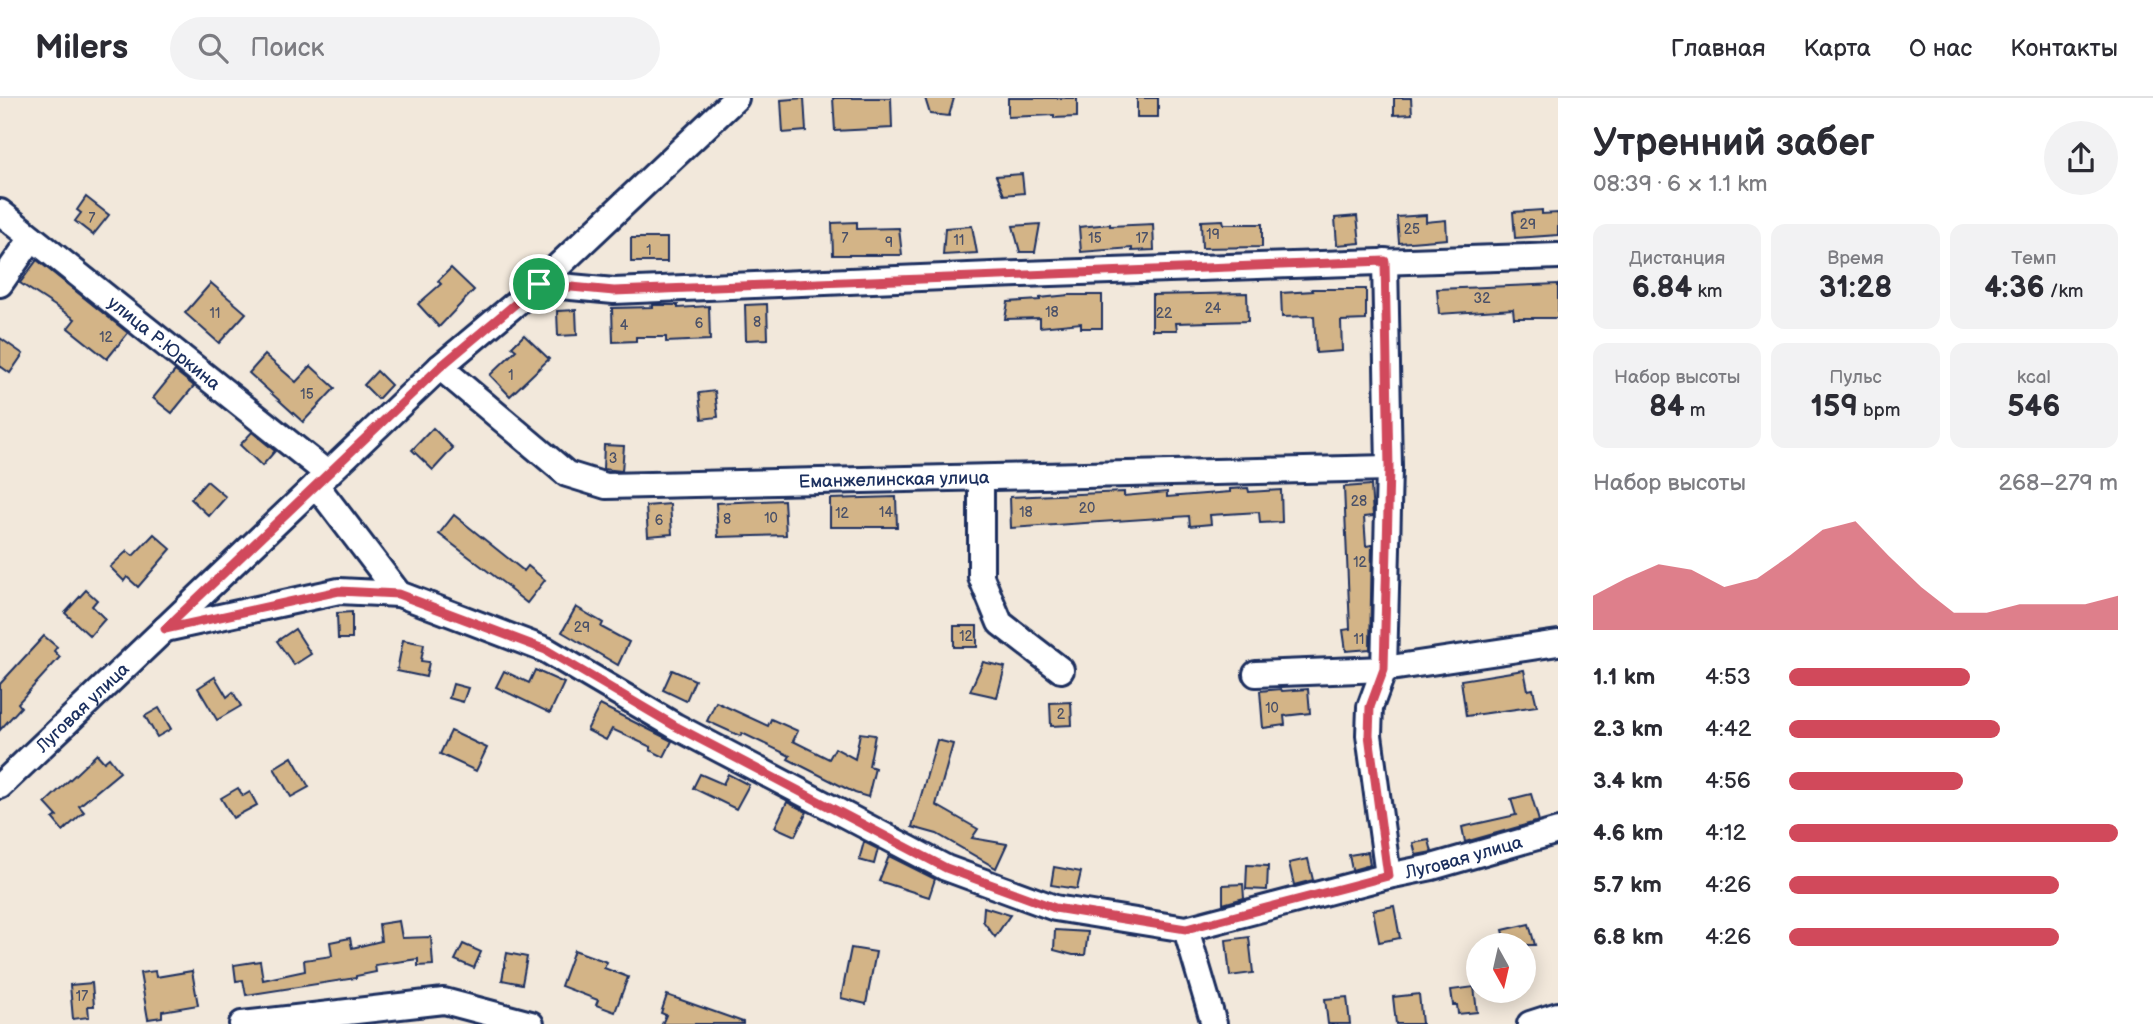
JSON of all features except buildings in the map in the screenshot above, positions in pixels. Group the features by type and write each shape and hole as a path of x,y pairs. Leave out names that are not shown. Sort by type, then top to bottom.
{"street":[{"name":"Луговая улица","path":"0,786 440,367 539,284 736,98"},
{"name":"улица Р.Юркина","path":"0,212 322,479"},
{"path":"0,284 32,238"},
{"path":"539,284 614,291 1558,256"},
{"path":"1385,261 1389,468 1384,669 1370,707 1369,735 1388,876"},
{"name":"Еманжелинская улица","path":"440,367 567,474 606,486 1389,468"},
{"path":"322,479 398,594"},
{"path":"981,479 981,577 1000,623 1061,670"},
{"name":"Луговая улица","path":"165,629 339,591 398,594 546,650 675,726 946,868 1055,908 1186,929 1432,867 1558,831"},
{"path":"1256,674 1384,669 1558,643"},
{"path":"1186,929 1213,1024"},
{"path":"242,1024 444,1001 531,1024"},
{"path":"1530,1024 1558,1015"}],"route":[{"path":"1385,261 1389,468 1384,669 1370,707 1369,735 1388,876 1186,929 1055,908 946,868 675,726 546,650 398,594 339,591 165,629 440,367 539,284 614,291 1385,261"}]}
